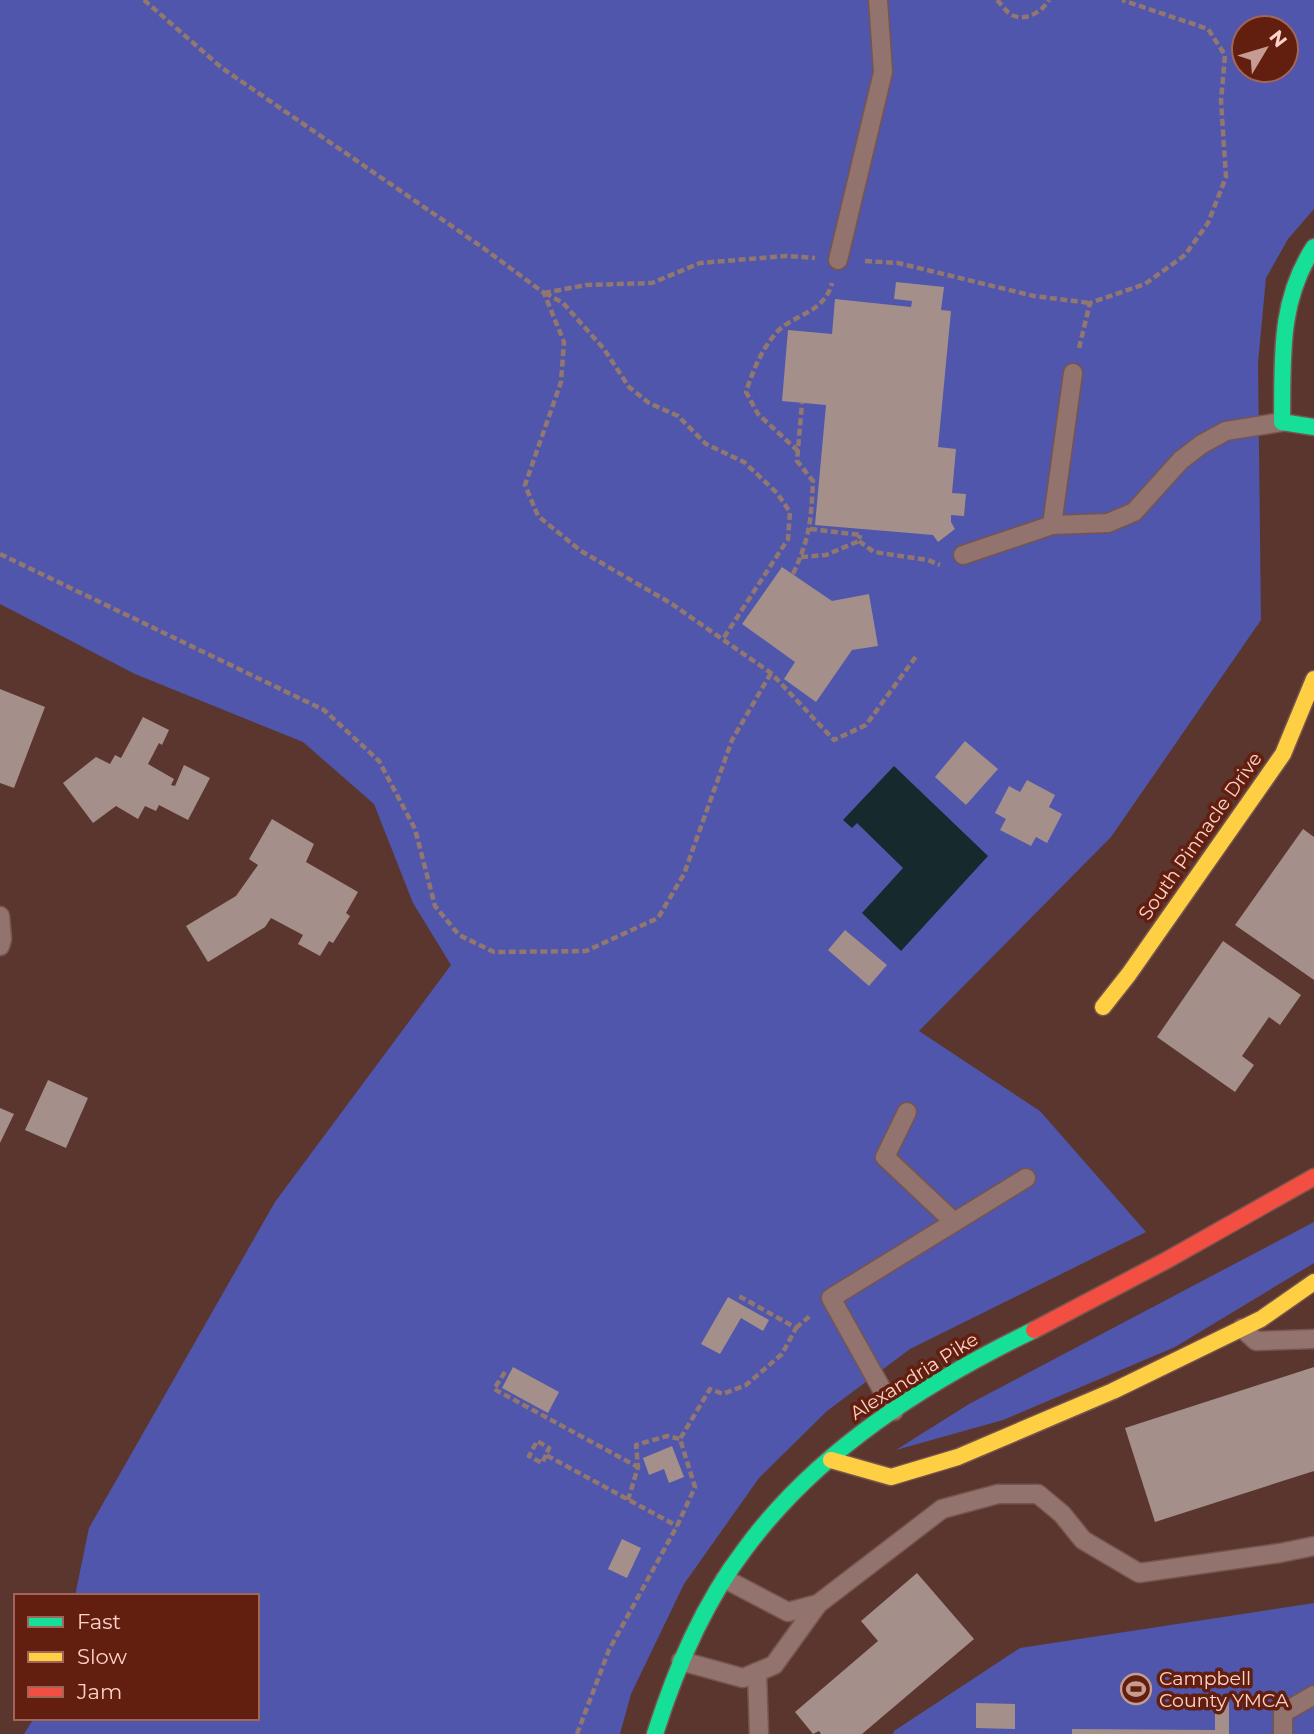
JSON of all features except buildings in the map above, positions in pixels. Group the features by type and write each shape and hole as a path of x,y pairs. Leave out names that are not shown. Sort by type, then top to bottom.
{"street":[{"path":"1314,247 1294,281 1286,311 1282,422 1314,427"},
{"name":"South Pinnacle Drive","path":"1103,1007 1283,754 1314,679"},
{"name":"Alexandria Pike","path":"655,1734 681,1661 709,1604 745,1548 780,1508 856,1436 963,1366 1177,1255 1314,1177"},
{"path":"831,1460 891,1477 958,1457 1113,1391 1261,1319 1314,1282"}],"lane":[{"path":"838,260 883,72 878,0"},
{"path":"1052,525 1073,373"},
{"path":"963,555 1052,525 1108,523 1133,512 1181,460 1202,444 1226,431 1282,422"},
{"path":"0,916 0,946"},
{"path":"907,1112 886,1157 954,1222"},
{"path":"894,1411 831,1298 1026,1178"},
{"path":"1242,1328 1256,1341 1314,1339"},
{"path":"681,1661 743,1678 774,1665 818,1604 942,1509 998,1494 1038,1494 1062,1514 1083,1540 1139,1573 1314,1546"},
{"path":"725,1579 788,1612 818,1604"},
{"path":"757,1672 759,1734"},
{"path":"1283,1734 1283,1713 1314,1695"}],"path":[{"path":"144,0 222,68 482,247 544,293 563,303 604,349 629,387 649,403 678,416 706,444 744,462 777,493 790,512 788,539 723,639"},
{"path":"998,0 1011,16 1023,18 1043,10 1049,0"},
{"path":"1073,373 1090,303 1145,284 1185,255 1208,223 1226,177 1221,101 1225,55 1208,29 1122,0"},
{"path":"798,451 758,414 746,392 758,358 778,331 810,313 829,293 838,260"},
{"path":"544,293 564,342 561,382 526,485 538,516 581,551 672,604 771,673 834,740 866,725 917,655"},
{"path":"793,574 810,529 813,481 797,461 802,403"},
{"path":"810,529 860,536 859,541"},
{"path":"801,557 826,555 859,541"},
{"path":"859,541 874,552 928,560 941,565"},
{"path":"0,554 324,710 379,761 415,829 435,906 459,935 494,952 586,951 658,918 684,874 733,740 771,673"},
{"path":"577,1734 609,1650 677,1526 695,1487 680,1439 710,1389 723,1394 746,1385 782,1354 796,1328 739,1296"},
{"path":"505,1372 494,1389 638,1467"},
{"path":"628,1500 638,1467 636,1445 667,1436 680,1439"},
{"path":"537,1441 549,1448 546,1455 542,1463 529,1457 537,1441"},
{"path":"546,1455 677,1526"}],"shaded area":[{"path":"0,0 1314,0 1314,209 1288,239 1266,278 1258,363 1261,620 1111,837 919,1031 1040,1111 1146,1232 910,1349 827,1411 759,1478 684,1584 631,1694 620,1734 24,1734 33,1720 259,1720 259,1594 75,1594 89,1528 275,1202 451,965 413,903 374,804 303,742 135,674 0,604"},
{"path":"1314,1222 1314,1263 1175,1347 1003,1420 896,1450 969,1404"},
{"name":"Campbell County YMCA","path":"1314,1603 1314,1734 893,1734 1020,1648"}],"water":[{"path":"894,766 988,856 901,951 862,913 903,868 857,823 852,828 843,820"}],"traffic: fast":[{"path":"1314,247 1302,268 1288,310 1283,353 1282,422 1314,427"},
{"path":"655,1734 672,1685 704,1614 730,1570 774,1513 806,1480 876,1422 953,1373 1034,1330"}],"traffic: slow":[{"path":"1103,1007 1283,754 1314,679"},
{"path":"831,1460 891,1477 958,1457 1113,1391 1261,1319 1314,1282"}],"traffic: jam":[{"path":"1034,1330 1167,1260 1314,1177"}],"place":[{"name":"Campbell County YMCA","path":"1136,1689"}]}
